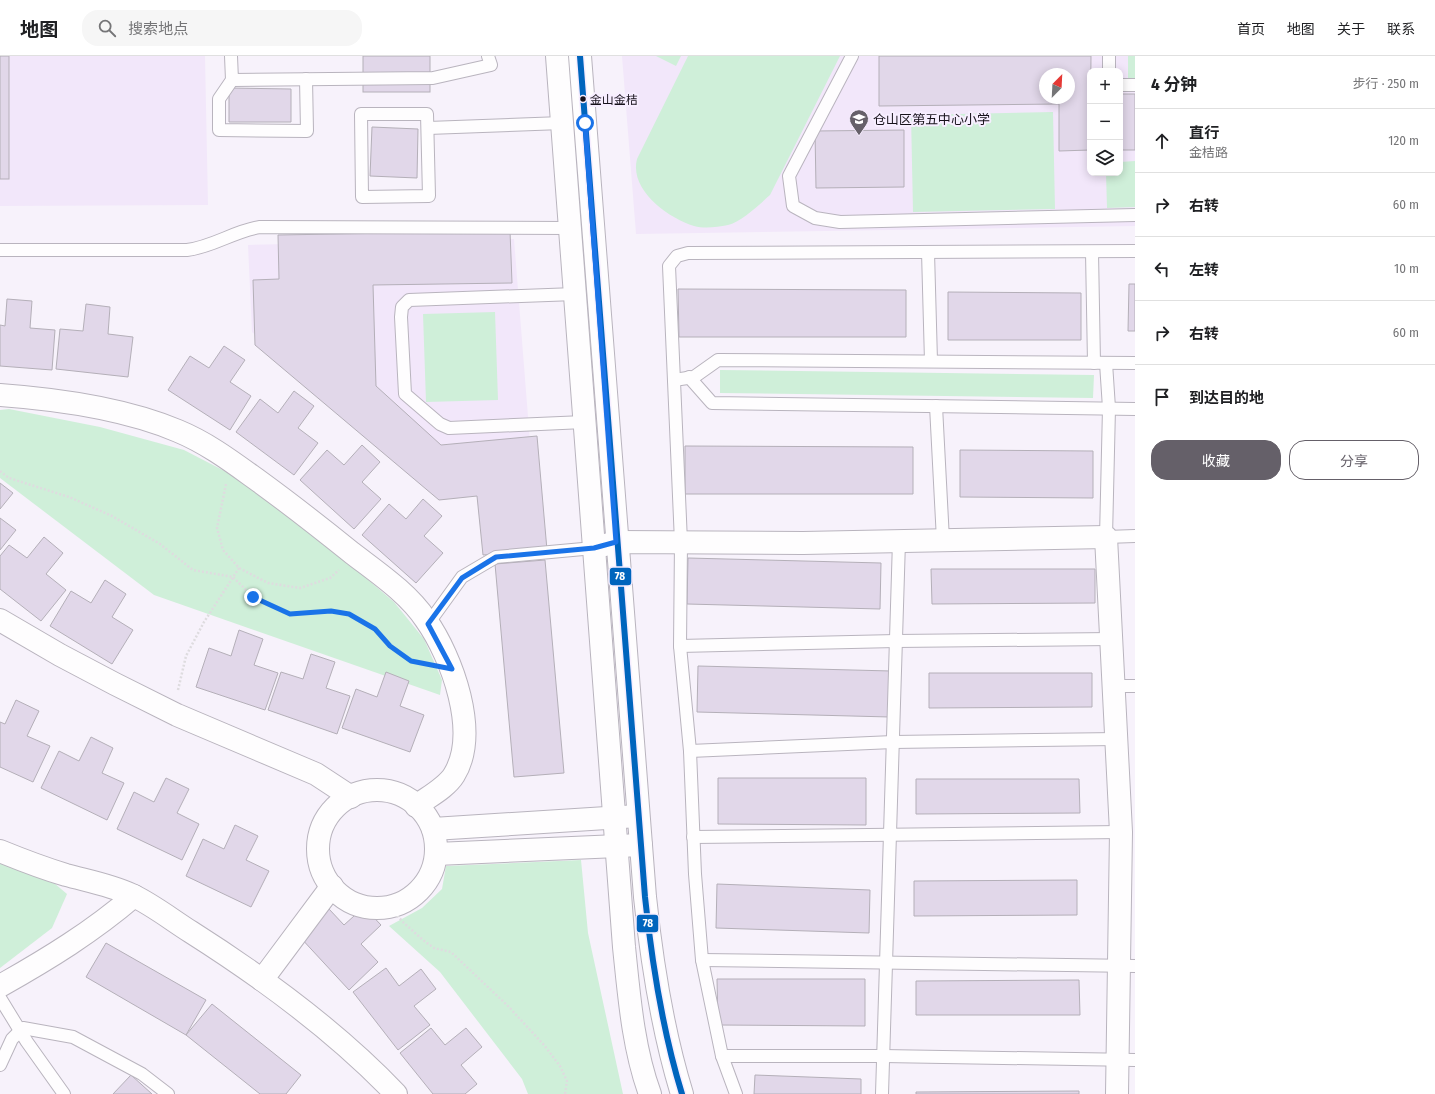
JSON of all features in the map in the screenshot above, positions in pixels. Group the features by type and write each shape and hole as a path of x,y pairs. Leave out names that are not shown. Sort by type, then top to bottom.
{"street":[{"path":"558,56 624,947 630,1000 639,1052 650,1094"},
{"path":"580,56 616,542 649,936 661,1016 670,1057 682,1094"},
{"path":"0,395 66,403 146,420 177,430 199,441 233,462 353,554 410,602 428,624 452,669 463,723 465,744 462,758 453,777 416,806"},
{"path":"594,548 616,542 803,543 1106,537 1112,639 1125,686 1117,739 1130,831 1126,1060 1117,1094"},
{"path":"0,620 60,655 174,713 316,774 351,797"},
{"path":"374,790 393,792 410,800 416,806 424,813 433,829 436,854 434,867 426,884 413,897 396,906 376,908 356,904 338,894 326,879 319,860 319,840 325,820 338,805 351,797 374,790"},
{"path":"433,829 638,816"},
{"path":"436,854 641,845"},
{"path":"0,851 27,863 114,887 134,896 262,980 343,1043 371,1068 396,1094"},
{"path":"262,980 332,886"},
{"path":"0,986 55,955 90,932 134,896"}],"lane":[{"path":"231,56 232,80 219,99 219,130 307,132 306,79"},
{"path":"852,56 789,176 793,206 809,215 815,218 840,222 1135,215"},
{"path":"1109,56 1109,68"},
{"path":"232,80 433,78 489,61"},
{"path":"1123,85 1135,85"},
{"path":"361,114 427,114 428,128 429,196 362,197 361,114"},
{"path":"428,128 562,123"},
{"path":"0,250 187,250 202,248 248,229 260,227 570,228"},
{"path":"736,1094 722,1056 702,960 693,837 690,751 680,646 681,542 669,266 677,256 688,252 1135,252"},
{"path":"928,252 931,361"},
{"path":"1092,252 1094,363"},
{"path":"575,294 409,300 402,307 401,317 405,394 440,424 449,428 584,422"},
{"path":"674,380 694,376 718,360 1135,363"},
{"path":"1106,363 1109,408 1106,537 1135,536"},
{"path":"689,377 712,403 1135,409"},
{"path":"936,406 943,540"},
{"path":"882,1094 899,541"},
{"path":"428,624 462,578 496,557 594,548"},
{"path":"680,646 896,641 1112,639"},
{"path":"690,751 893,742 1117,739"},
{"path":"693,837 1130,831"},
{"path":"702,960 1127,965"},
{"path":"0,998 20,1031 64,1094"},
{"path":"0,1065 12,1039 24,1028 72,1037 142,1074 168,1094"},
{"path":"722,1056 884,1056 1126,1060"}],"path":[{"path":"233,462 223,494 217,528 223,550 239,568 268,583 300,588 330,578 347,562 353,554"},
{"path":"0,472 9,478 68,497 112,516 160,544 193,570 233,577 253,597 290,614 331,611 349,614 375,629 390,646 411,661 452,669"},
{"path":"174,713 186,656 204,622 239,568"},
{"path":"389,906 404,923 423,940 434,948 451,952 508,1006 544,1045 560,1066 566,1081 565,1094"}],"shaded area":[{"path":"0,56 205,56 208,205 0,206"},
{"name":"仓山区第五中心小学","path":"622,56 1135,56 1135,226 636,234"},
{"path":"514,239 539,556 485,487 441,496 252,332 248,245"}],"green space":[{"path":"656,56 681,56 676,66"},
{"path":"688,56 840,56 770,195 744,217 728,225 698,227 673,217 653,201 645,192 639,181 636,170 637,159"},
{"path":"1128,56 1135,56 1135,79 1128,78"},
{"path":"1053,112 1055,209 913,212 911,115"},
{"path":"1135,161 1135,207 1107,208 1106,176 1123,176 1123,162"},
{"path":"495,312 498,400 426,402 423,314"},
{"path":"720,370 1094,375 1093,398 720,393"},
{"path":"9,409 100,427 184,450 267,493 394,602 424,639 442,680 440,695 154,595 0,478 0,410"},
{"path":"0,857 54,883 67,894 52,928 0,968"},
{"path":"581,860 588,933 623,1094 528,1094 522,1079 440,972 389,926 422,908 442,889 446,866"}],"building":[{"path":"0,56 9,56 9,179 0,179"},
{"path":"363,56 430,56 430,92 363,92"},
{"path":"879,56 1091,56 1091,68 1087,68 1087,150 1059,151 1059,104 879,106"},
{"path":"229,88 291,89 291,122 229,122"},
{"path":"1123,94 1135,94 1135,150 1123,150"},
{"path":"372,127 418,129 417,178 370,176"},
{"path":"904,130 904,187 816,188 815,131"},
{"path":"510,231 512,283 373,285 376,386 441,445 537,436 547,550 483,555 477,496 439,500 255,345 253,280 279,279 278,235"},
{"path":"1129,284 1135,284 1135,331 1128,331"},
{"path":"678,289 906,290 906,337 679,337"},
{"path":"948,292 1081,293 1081,340 948,340"},
{"path":"7,299 32,301 30,328 55,330 52,370 0,366 0,325 5,326"},
{"path":"86,304 110,307 108,334 133,337 128,377 56,369 60,329 83,331"},
{"path":"224,346 245,360 230,382 251,396 230,430 168,390 190,356 209,368"},
{"path":"294,391 314,406 298,428 318,443 294,475 236,432 260,399 278,413"},
{"path":"362,445 380,462 362,482 381,499 354,529 300,480 327,450 344,465"},
{"path":"685,446 913,447 913,494 685,494"},
{"path":"960,450 1093,451 1093,498 960,497"},
{"path":"0,483 13,493 0,509"},
{"path":"423,499 442,516 424,536 443,553 416,583 362,535 389,504 406,519"},
{"path":"0,518 16,530 0,550"},
{"path":"44,537 63,553 46,574 66,590 41,621 0,589 0,556 9,545 27,558"},
{"path":"688,558 881,563 880,609 687,604"},
{"path":"545,560 564,773 514,777 495,564"},
{"path":"931,569 1095,569 1095,603 932,604"},
{"path":"105,580 126,594 112,617 133,630 112,664 50,626 71,591 91,603"},
{"path":"239,630 263,639 254,665 278,673 265,710 196,687 209,648 231,656"},
{"path":"311,654 335,662 326,688 350,696 337,734 268,710 281,672 303,679"},
{"path":"698,666 891,671 890,717 697,712"},
{"path":"386,672 409,681 400,706 424,715 410,752 342,728 356,689 377,697"},
{"path":"929,673 1092,673 1092,707 929,708"},
{"path":"16,700 39,711 27,736 50,746 33,782 0,767 0,722 5,724"},
{"path":"91,737 113,748 102,773 124,783 107,820 41,788 59,751 79,761"},
{"path":"166,778 189,789 177,813 199,824 182,860 117,829 134,792 154,802"},
{"path":"718,778 866,778 866,825 718,824"},
{"path":"916,779 1079,779 1080,813 916,814"},
{"path":"235,825 258,836 246,860 269,871 251,907 186,876 203,839 224,849"},
{"path":"1077,880 1077,915 914,916 914,881"},
{"path":"717,884 870,890 869,933 716,928"},
{"path":"364,907 381,925 361,944 378,962 349,990 299,936 329,909 344,925"},
{"path":"106,943 206,1000 186,1035 86,977"},
{"path":"386,968 399,986 421,969 436,989 414,1006 430,1025 398,1050 353,992"},
{"path":"717,979 865,979 865,1026 718,1025"},
{"path":"1079,980 1080,1015 916,1015 916,981"},
{"path":"212,1004 301,1075 286,1094 260,1094 186,1035"},
{"path":"431,1028 445,1045 466,1028 482,1047 461,1065 477,1084 465,1094 433,1094 400,1053"},
{"path":"131,1075 152,1094 113,1094"},
{"path":"755,1075 861,1079 861,1094 754,1094"},
{"path":"1079,1091 1079,1094 916,1094 916,1092"}],"transit line":[{"name":"78","path":"580,56 645,897 651,947 663,1021 682,1094"}],"place":[{"name":"金山金桔","path":"583,99"},
{"name":"仓山区第五中心小学","path":"859,136"}],"route":[{"path":"253,597 290,614 331,611 349,614 375,629 390,646 411,661 452,669 428,624 462,578 496,557 594,548 616,542 585,123"}]}
